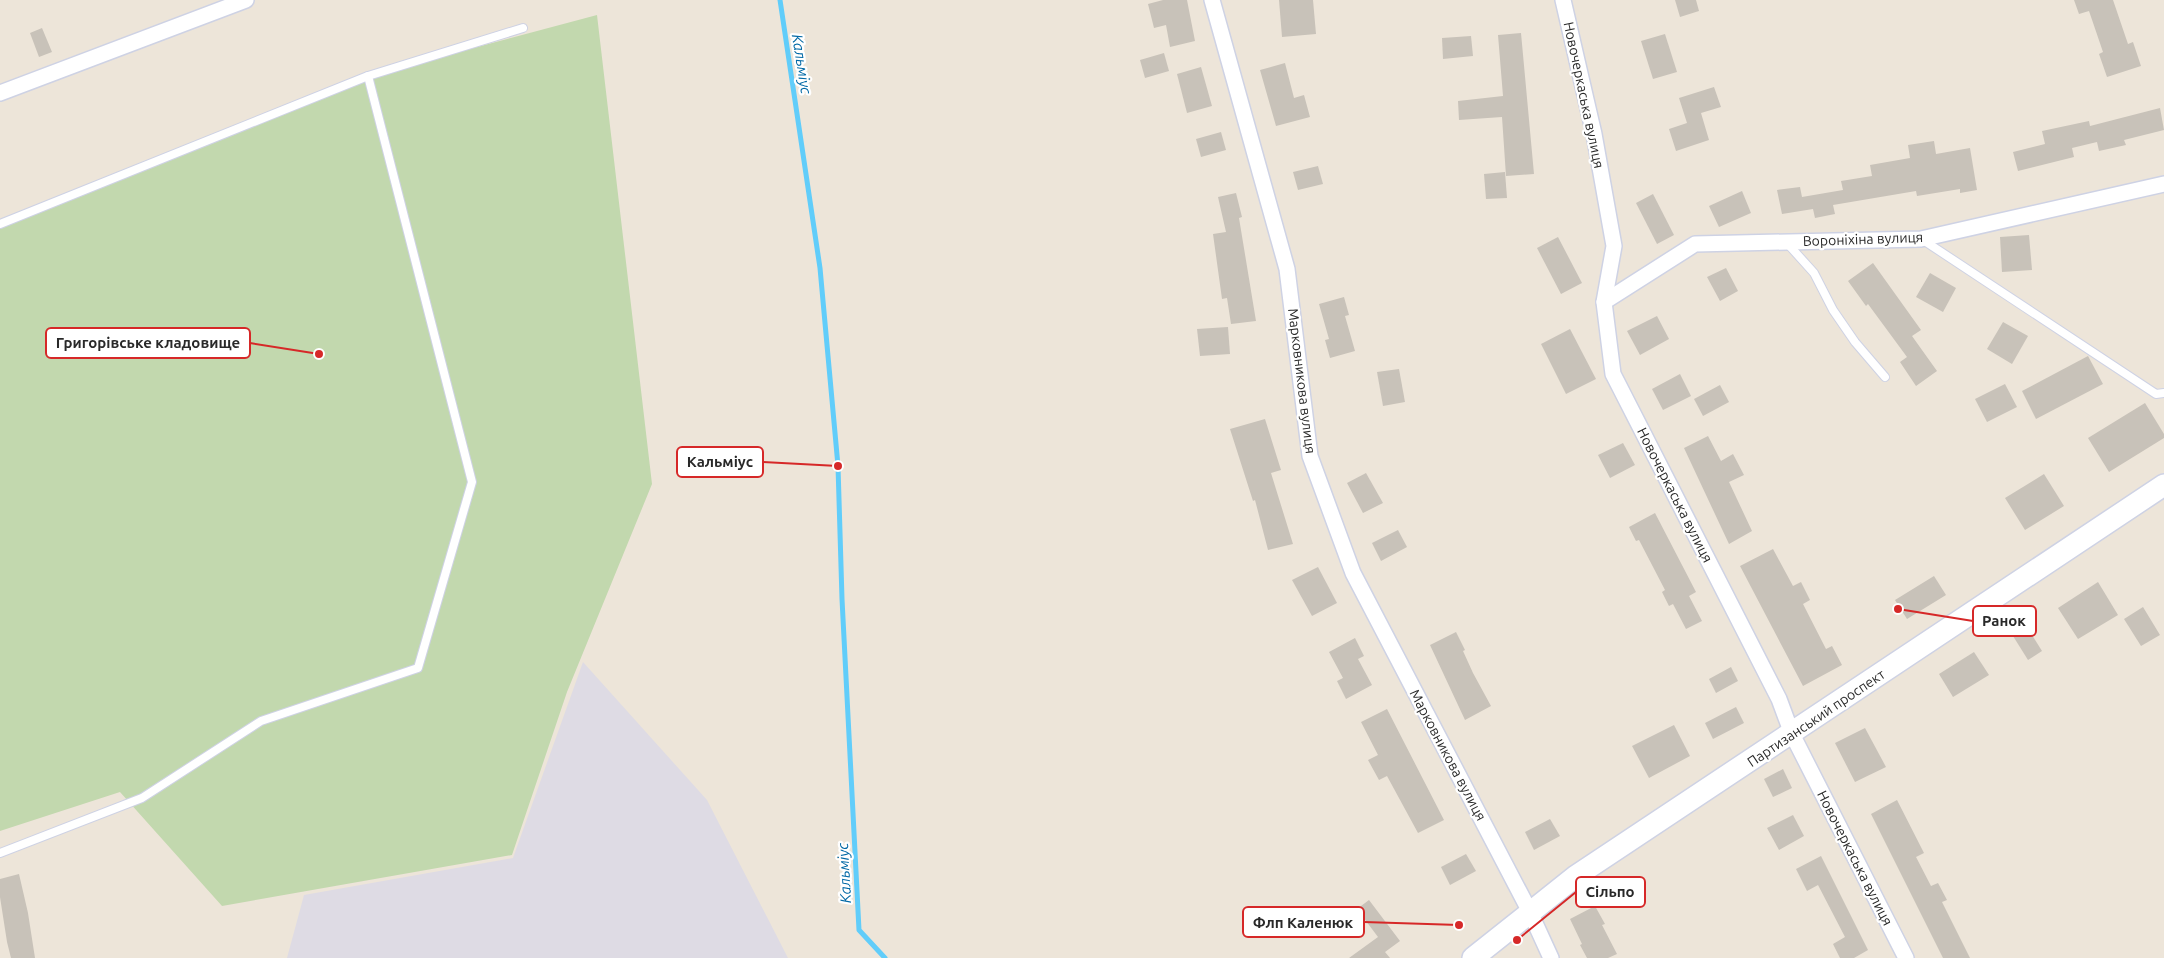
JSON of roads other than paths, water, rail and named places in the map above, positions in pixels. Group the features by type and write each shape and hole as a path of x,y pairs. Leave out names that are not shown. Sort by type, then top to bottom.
{"street":[{"path":"0,93 246,0"},
{"name":"Марковникова вулиця","path":"1212,0 1287,269 1310,456 1353,573 1530,912 1551,958"},
{"name":"Новочеркаська вулиця","path":"1563,0 1594,134 1614,246 1604,302 1613,374 1780,699 1792,734 1906,958"},
{"name":"Вороніхіна вулиця","path":"1604,302 1695,244 1921,239 2164,184"},
{"name":"Партизанський проспект","path":"1473,958 1576,876 2164,485"}],"lane":[{"path":"0,224 368,76 522,28"},
{"path":"0,853 142,798 262,721 418,668 472,482 368,76"},
{"path":"1921,239 2156,394 2164,393"},
{"path":"1786,242 1814,273 1833,310 1855,342 1885,377"}],"waterway":[{"name":"Кальміус","path":"780,0 820,268 838,466 842,599 859,930 885,958"}],"place":[{"name":"Григорівське кладовище","path":"319,354"},
{"name":"Кальміус","path":"838,466"},
{"name":"Ранок","path":"1898,609"},
{"name":"Флп Каленюк","path":"1459,925"},
{"name":"Сільпо","path":"1517,940"}]}
